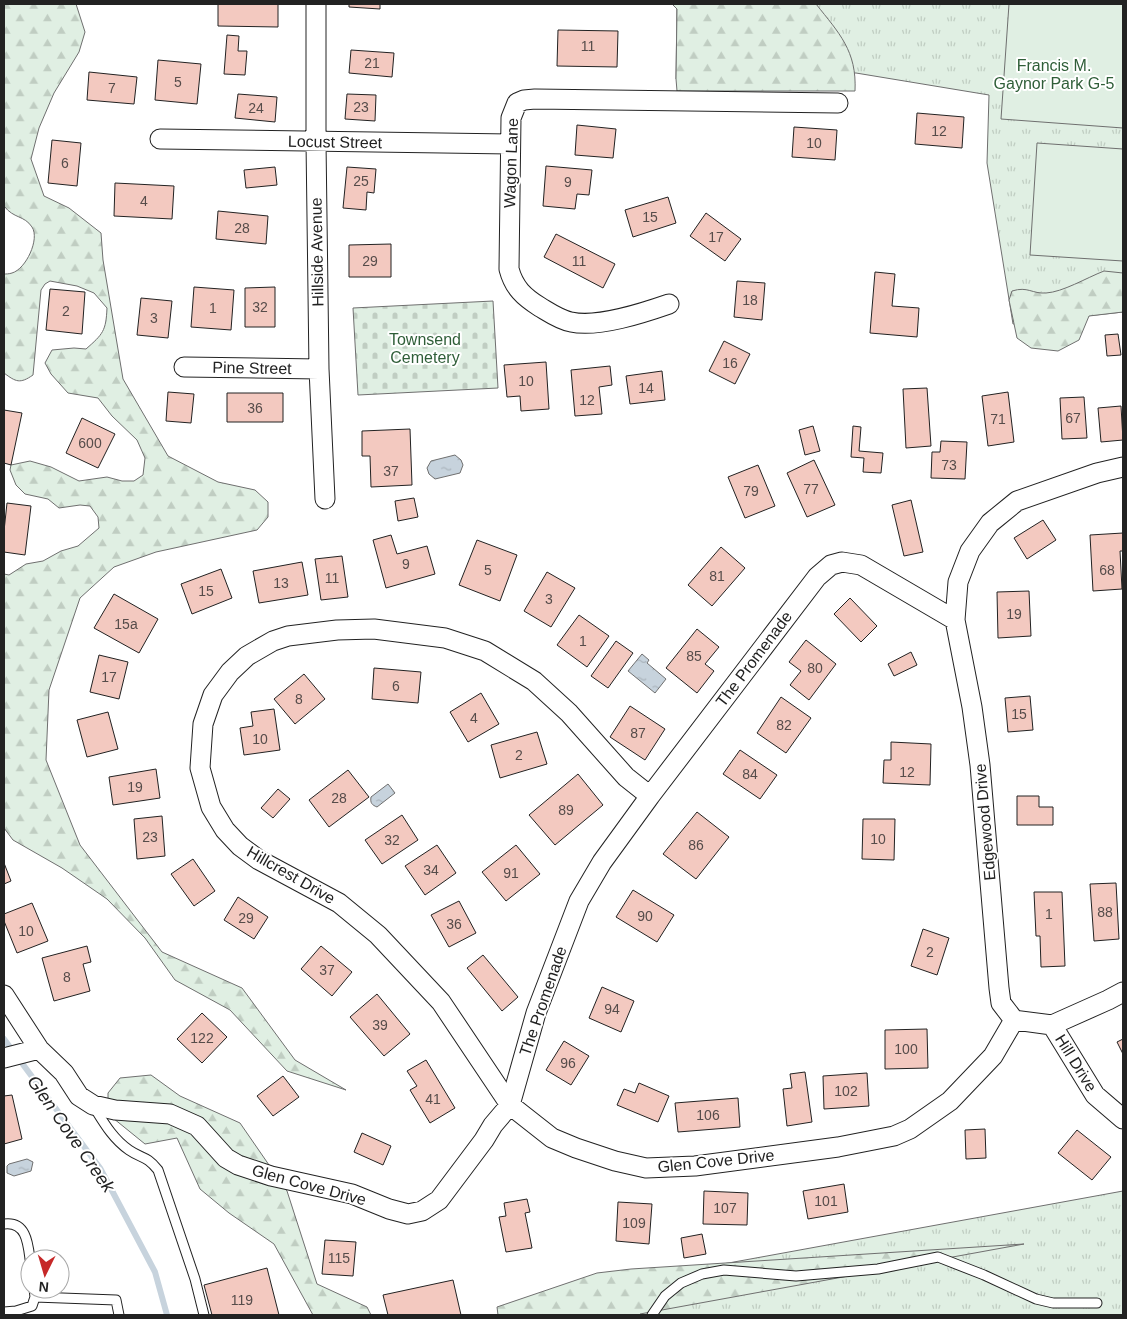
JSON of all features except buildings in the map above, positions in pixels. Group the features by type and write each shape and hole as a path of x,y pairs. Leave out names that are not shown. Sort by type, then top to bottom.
{"street":[{"name":"Hillside Avenue","path":"316,4 319,369 325,499"},
{"name":"Wagon Lane","path":"669,304 641,313 586,324 569,322 554,316 529,300 513,283 509,270 510,144 511,118 517,103 524,100 838,103"},
{"name":"Locust Street","path":"160,139 510,144"},
{"name":"Pine Street","path":"184,367 319,369"},
{"path":"955,620 958,582 970,551 990,523 1018,500 1097,473 1123,467"},
{"name":"The Promenade","path":"510,1105 536,1013 578,901 602,862 650,796 817,577 831,565 842,562 861,565 955,620"},
{"name":"Edgewood Drive","path":"955,620 972,707 980,764 1001,1003 1014,1020"},
{"name":"Hillcrest Drive","path":"510,1105 441,1002 378,934 339,902 259,860 240,846 225,830 210,807 200,768 203,724 213,695 230,672 247,656 273,641 288,636 337,630 374,630 445,638 485,651 534,681 569,712 626,777 650,796"},
{"path":"1014,1020 1052,1025 1123,992"},
{"name":"Glen Cove Drive","path":"4,995 34,1050 64,1073 79,1096 93,1105 115,1110 170,1114 196,1126 226,1158 238,1165 271,1176 352,1194 389,1209 408,1214 422,1211 439,1200 493,1125 510,1105 552,1138 608,1159 646,1168 695,1166 838,1147 894,1136 910,1129 950,1101 993,1056 1014,1020"},
{"name":"Hill Drive","path":"1052,1025 1095,1095 1123,1119"},
{"path":"4,1058 34,1050"}],"lane":[{"path":"93,1105 111,1134 129,1150 149,1159 158,1170 195,1279 204,1315"},
{"path":"4,1224 11,1223 17,1226 27,1238 29,1249"},
{"path":"652,1315 665,1296 681,1283 702,1274 724,1270 796,1276 878,1269 938,1257 984,1275 1036,1299 1053,1303 1097,1302"},
{"path":"70,1296 116,1300 119,1315"},
{"path":"4,1312 16,1311 32,1306 34,1299"}],"green space":[{"path":"4,4 76,4 85,32 79,52 54,93 39,128 31,159 44,196 69,208 101,233 103,260 123,379 168,456 218,482 255,490 268,502 268,517 257,530 156,552 114,567 80,598 49,690 46,760 80,845 162,952 242,988 295,1060 346,1090 287,1071 230,1010 175,980 145,938 107,899 62,868 13,840 4,828 4,574 9,575 26,564 43,561 61,551 78,546 99,528 98,517 90,506 80,505 59,508 48,499 25,494 16,485 10,470 11,465 30,461 51,467 79,481 107,477 122,481 134,481 143,475 145,458 137,440 112,416 98,398 68,393 51,374 45,363 52,350 86,349 100,336 106,322 107,308 94,293 77,286 50,281 45,284 41,290 33,375 25,380 18,381 4,373 4,274 17,270 27,260 33,246 34,232 29,223 11,213 4,206"},
{"path":"672,4 816,4 839,34 850,54 855,77 855,91 677,91 677,9"},
{"name":"Francis M. Gaynor Park G-5","path":"677,4 1123,4 1123,312 1013,324 987,163 989,95 856,73 676,79"},
{"path":"1009,4 1123,4 1123,128 1001,119"},
{"path":"1037,143 1123,149 1123,261 1030,255"},
{"path":"1104,271 1123,273 1123,312 1089,316 1079,340 1058,351 1031,348 1017,338 1009,300 1012,291 1022,289 1041,293 1053,292"},
{"name":"Townsend Cemetery","path":"493,301 498,388 358,395 353,308"},
{"path":"151,1075 180,1096 240,1123 287,1191 317,1284 367,1307 371,1315 313,1315 274,1244 229,1213 200,1189 177,1138 145,1144 108,1114 108,1093 120,1078"},
{"path":"1123,1191 1123,1315 608,1315 597,1287"},
{"path":"1024,1244 639,1315 498,1315 497,1307 597,1273 631,1269"}],"water":[{"path":"455,455 461,460 463,465 460,473 435,479 429,474 427,468 431,461"},
{"path":"642,654 649,660 647,663 666,679 655,693 628,671"},
{"path":"388,784 395,793 377,807 371,802 371,797"},
{"path":"27,1159 33,1162 31,1171 14,1176 7,1173 7,1166 9,1164"}],"waterway":[{"name":"Glen Cove Creek","path":"4,1039 100,1168 155,1272 167,1315"}]}
